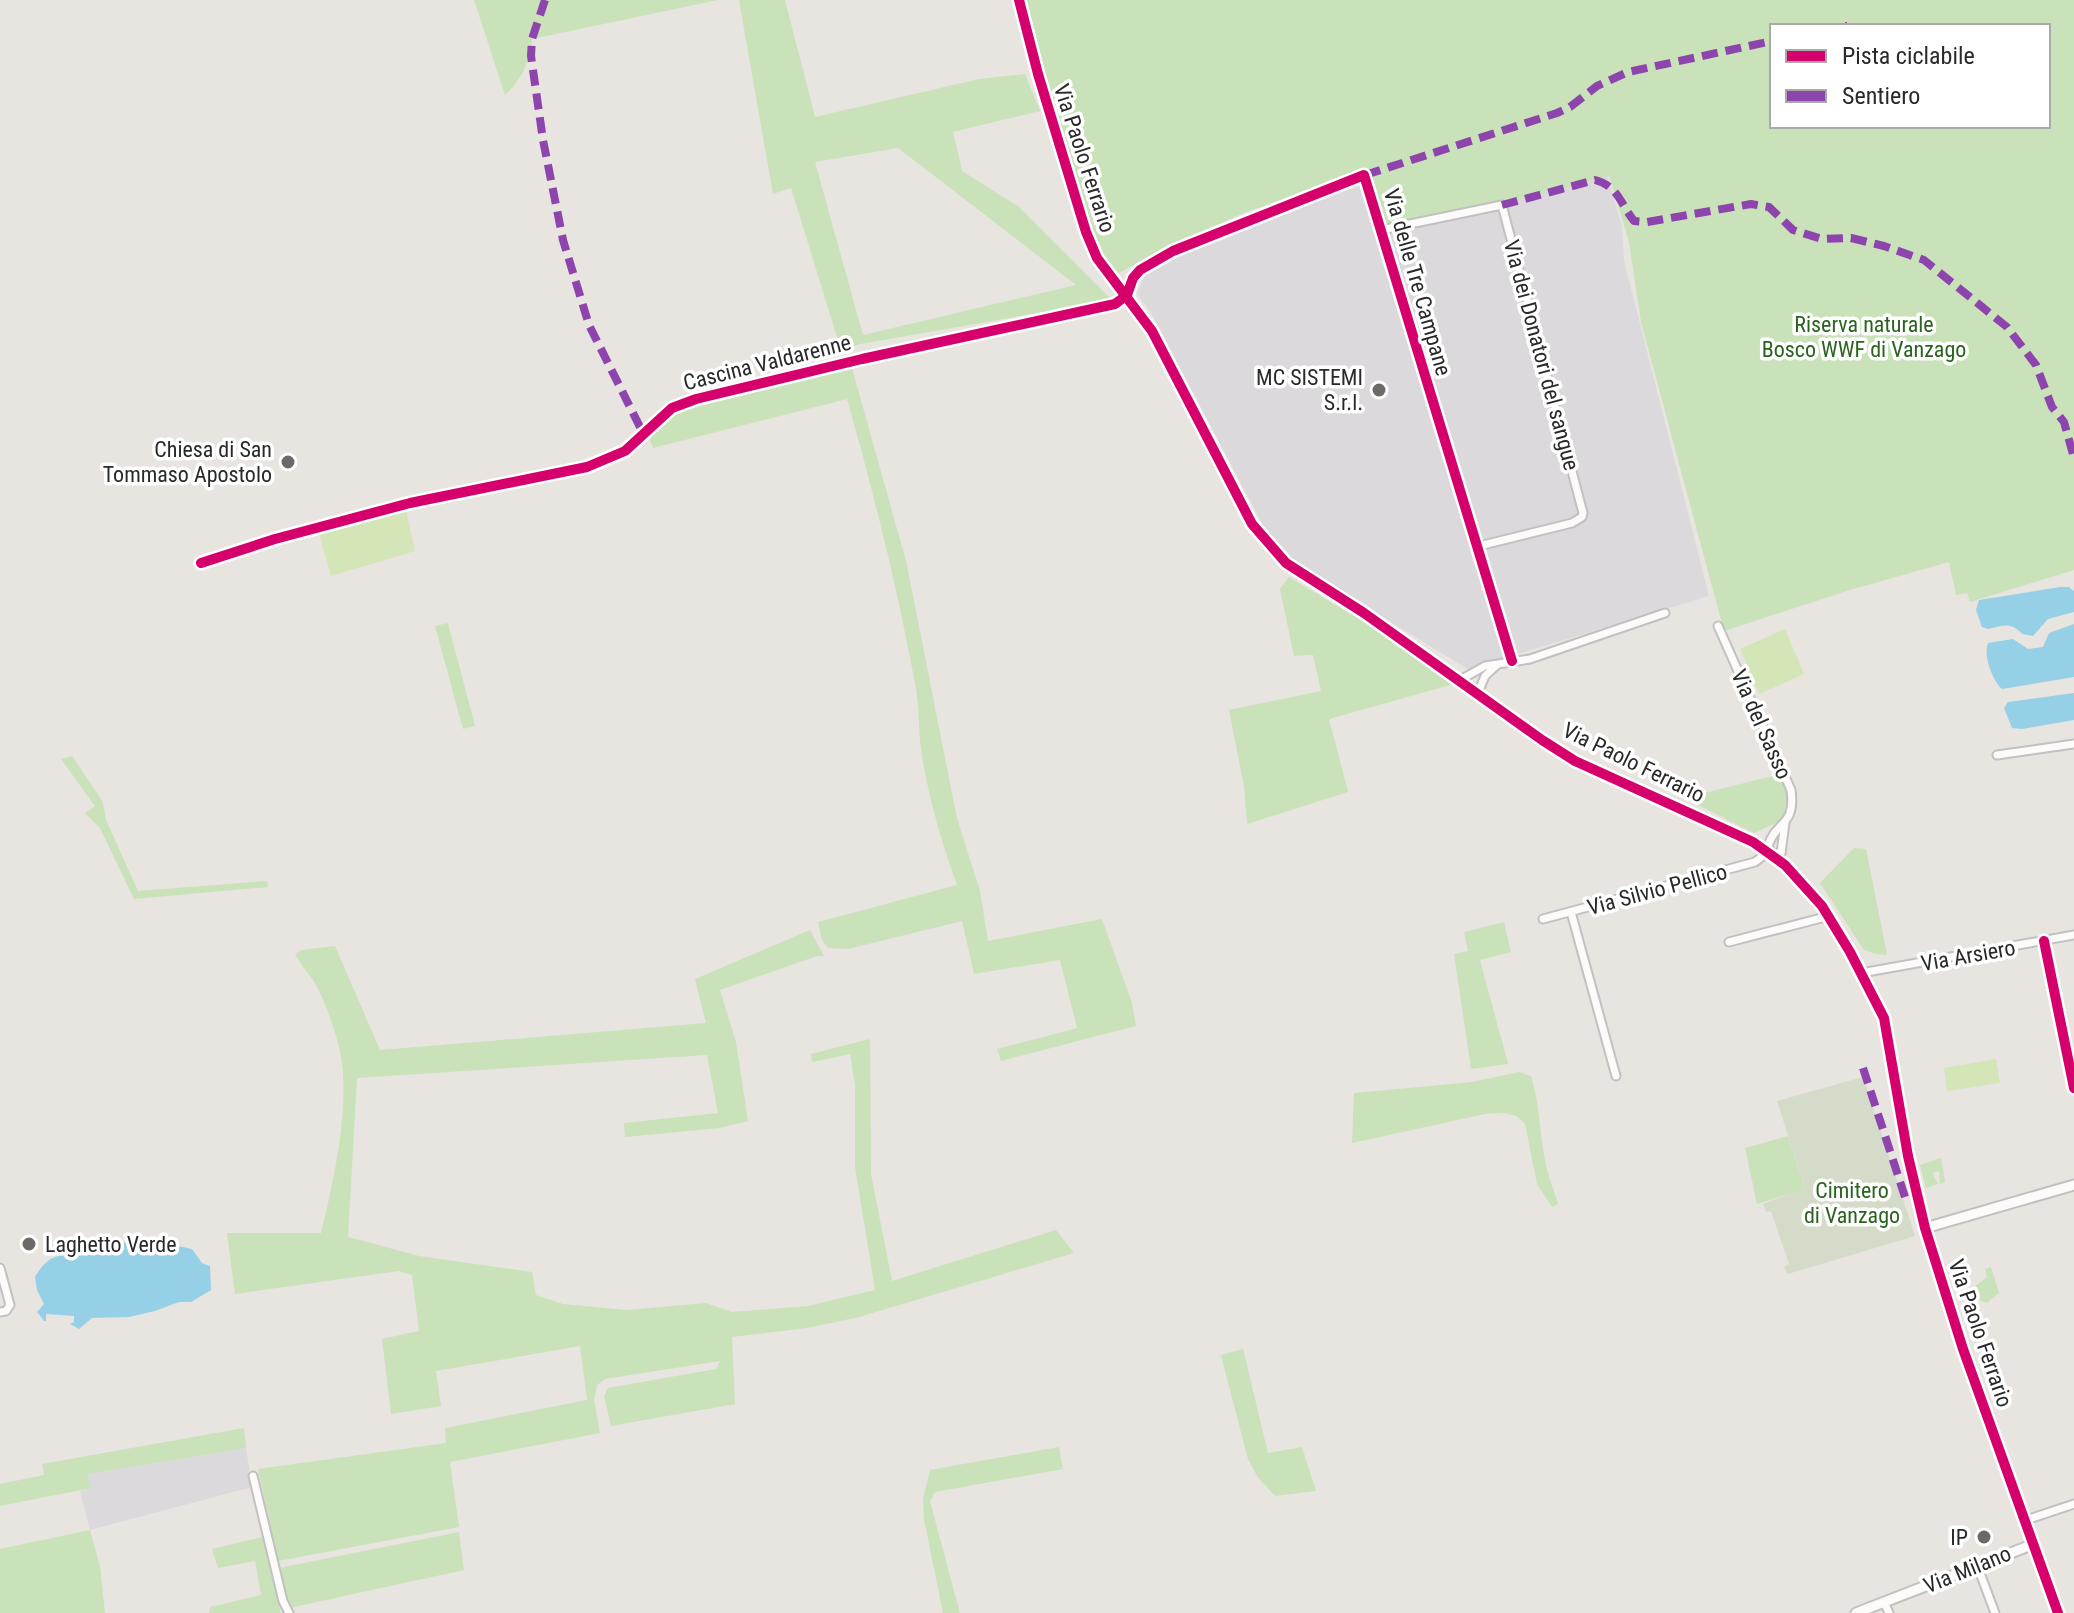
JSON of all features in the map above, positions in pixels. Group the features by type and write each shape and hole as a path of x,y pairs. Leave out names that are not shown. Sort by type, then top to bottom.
{"street":[{"name":"Via Paolo Ferrario","path":"1019,0 1038,74 1086,232 1097,258 1152,331 1262,539 1286,563 1575,761 1746,838 1775,855 1807,887 1829,916 1880,1008 1887,1028 1908,1156 1925,1228 1963,1349 2058,1613"},
{"name":"Via delle Tre Campane","path":"1127,295 1133,278 1140,270 1173,251 1366,176 1475,547 1512,661"},
{"name":"Via dei Donatori del sangue","path":"1381,230 1502,205 1583,513 1572,523 1475,547"},
{"name":"Cascina Valdarenne","path":"201,563 275,539 410,503 587,467 616,457 636,443 672,408 696,399 1115,304 1127,295"},
{"path":"1460,680 1477,669 1530,659 1665,613"},
{"name":"Via del Sasso","path":"1718,626 1789,782 1792,805 1775,855"},
{"path":"1478,693 1485,676 1497,665"},
{"path":"1997,755 2074,744"},
{"path":"1775,855 1768,846 1771,837 1785,823"},
{"path":"1746,838 1759,840 1771,837"},
{"name":"Via Silvio Pellico","path":"1543,919 1775,855"},
{"path":"1571,912 1616,1076"},
{"path":"1729,942 1829,916"},
{"name":"Via Arsiero","path":"1861,973 2074,935"},
{"path":"2044,941 2074,1088"},
{"path":"1925,1228 2074,1185"},
{"path":"0,1268 10,1305 6,1311 0,1312"},
{"path":"253,1476 283,1601 289,1613"},
{"path":"2026,1520 2074,1504"},
{"name":"Via Milano","path":"1856,1613 2034,1544"},
{"path":"1977,1565 1995,1613"},
{"path":"1884,1602 1889,1613"}],"shaded area":[{"path":"1372,174 1607,175 1622,226 1624,261 1709,596 1468,669 1295,564 1264,527 1150,311 1137,294 1147,269 1171,255"},
{"path":"246,1448 252,1487 90,1530 80,1491 91,1488 87,1474"}],"green space":[{"path":"474,0 718,0 532,39 524,69 505,95"},
{"path":"739,0 785,0 815,117 979,79 1025,74 1040,111 953,132 962,171 1019,207 1112,300 860,344 841,350 791,188 773,194","holes":["898,148 1076,285 863,335 815,162"]},
{"name":"Riserva naturale Bosco WWF di Vanzago","path":"1020,0 2074,0 2074,570 1970,602 1967,593 1956,595 1949,562 1724,631 1641,322 1629,242 1609,176 1485,208 1382,229 1366,171 1246,212 1166,247 1110,278 1097,259"},
{"path":"852,368 906,561 957,818 980,891 988,941 1102,919 1132,1003 1136,1026 1001,1061 997,1049 1077,1028 1060,960 974,974 962,921 848,949 828,948 822,940 818,922 957,885 928,789 917,692 901,611 847,399 653,448 648,434 676,412"},
{"path":"406,510 415,551 331,576 319,534"},
{"path":"1289,577 1372,627 1454,684 1329,719 1348,792 1247,824 1244,786 1229,710 1321,691 1313,655 1294,656 1280,589"},
{"path":"448,623 475,726 463,729 435,626"},
{"path":"1785,629 1804,674 1759,694 1740,649"},
{"path":"72,756 103,802 106,820 138,891 267,881 268,887 134,899 100,828 85,813 95,806 61,759"},
{"path":"1781,774 1788,795 1783,820 1754,833 1684,798"},
{"path":"1854,848 1866,849 1887,955 1864,950 1820,883"},
{"path":"1504,922 1511,952 1480,960 1508,1064 1471,1069 1454,954 1468,951 1464,932"},
{"path":"810,930 824,956 720,990 736,1042 748,1121 720,1128 625,1137 624,1123 718,1113 707,1055 357,1078 348,1237 419,1256 532,1272 536,1295 563,1304 627,1310 706,1303 732,1312 808,1306 875,1290 855,1167 855,1085 850,1054 812,1062 811,1054 870,1039 871,1174 892,1281 1056,1230 1074,1253 859,1317 807,1328 732,1337 735,1404 611,1426 604,1396 608,1388 716,1369 720,1361 605,1379 597,1385 594,1399 600,1433 450,1462 459,1527 278,1561 258,1469 446,1443 445,1428 587,1400 580,1346 436,1371 441,1406 391,1414 382,1339 419,1331 412,1275 399,1271 235,1294 227,1233 321,1233 336,1164 343,1112 342,1064 323,999 295,954 302,950 335,946 380,1050 706,1023 695,979"},
{"path":"1996,1059 2000,1083 1947,1091 1944,1068"},
{"path":"1519,1072 1531,1076 1534,1086 1546,1166 1558,1204 1552,1207 1537,1184 1525,1124 1517,1116 1485,1114 1352,1143 1354,1093 1472,1082"},
{"name":"Cimitero di Vanzago","path":"1863,1077 1915,1236 1788,1274 1784,1267 1789,1264 1771,1211 1766,1212 1763,1204 1805,1188 1777,1101"},
{"path":"1788,1136 1805,1189 1757,1204 1745,1148"},
{"path":"1941,1158 1945,1182 1940,1184 1939,1171 1932,1173 1938,1184 1926,1188 1920,1165"},
{"path":"1991,1267 1999,1293 1987,1303 1976,1299 1973,1288 1987,1277 1985,1269"},
{"path":"1243,1349 1268,1453 1302,1447 1316,1491 1275,1496 1257,1476 1248,1459 1221,1355"},
{"path":"244,1428 246,1448 87,1474 91,1488 0,1506 0,1484 44,1475 42,1464"},
{"path":"1059,1447 1063,1469 935,1492 930,1501 960,1613 943,1613 924,1519 923,1498 930,1470"},
{"path":"90,1530 100,1566 105,1613 0,1613 0,1549"},
{"path":"459,1532 464,1570 289,1608 279,1568"},
{"path":"262,1537 281,1613 209,1613 210,1607 261,1595 255,1561 218,1568 212,1549"}],"water":[{"path":"2069,587 2074,591 2074,612 2048,619 2033,636 2022,634 2010,626 1982,627 1976,610 1979,600"},
{"path":"2074,624 2074,677 2002,689 1998,685 1988,660 1988,643 2013,639 2028,649 2043,647 2049,633"},
{"path":"2074,693 2074,720 2012,728 2004,708 2008,702"},
{"name":"Laghetto Verde","path":"112,1240 148,1246 164,1243 192,1249 202,1263 210,1266 211,1290 191,1302 179,1302 155,1311 129,1317 92,1318 79,1329 70,1324 74,1322 74,1316 46,1314 44,1321 37,1312 44,1304 35,1277 44,1265 55,1257 66,1255 76,1244"}],"marked path":[{"path":"545,0 532,39 531,56 543,140 563,240 589,325 643,433"},
{"path":"1365,175 1557,113 1597,86 1628,72 1770,41"},
{"path":"1502,205 1595,180 1614,191 1634,221 1647,222 1751,204 1769,207 1793,230 1822,239 1851,238 1924,260 2007,327 2036,365 2052,407 2064,422 2074,458"},
{"path":"1863,1068 1905,1197"}],"cycle path":[{"path":"1019,0 1038,74 1086,232 1097,258 1152,331 1252,524 1286,563 1364,613 1575,761 1753,842 1785,865 1822,906 1884,1018 1908,1156 1925,1228 1963,1349 2058,1613"},
{"path":"201,563 275,539 410,503 587,467 625,451 672,408 696,399 1115,304 1127,295 1133,278 1140,270 1173,251 1364,175 1512,661"},
{"path":"2044,941 2074,1088"}],"place":[{"name":"MC SISTEMI S.r.l.","path":"1379,390"},
{"name":"Chiesa di San Tommaso Apostolo","path":"288,462"},
{"name":"Laghetto Verde","path":"29,1244"},
{"name":"IP","path":"1984,1537"}]}
